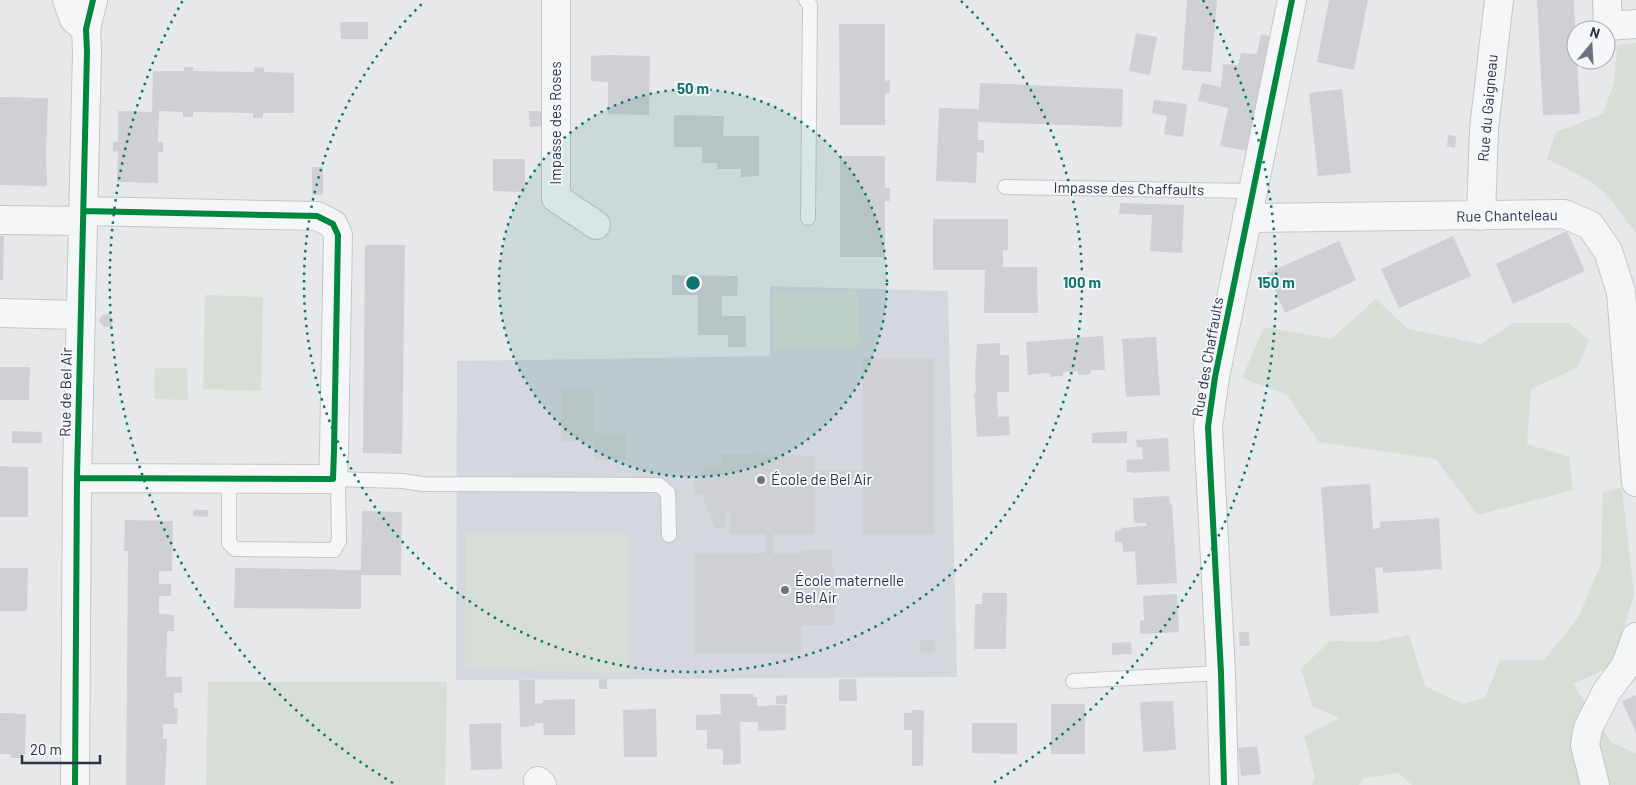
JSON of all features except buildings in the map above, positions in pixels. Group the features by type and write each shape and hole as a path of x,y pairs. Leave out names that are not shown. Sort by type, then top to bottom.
{"street":[{"path":"67,0 74,19 86,29"},
{"name":"Rue de Bel Air","path":"75,785 76,478 88,52 86,29 93,0"},
{"name":"Impasse des Roses","path":"556,0 556,198 596,225"},
{"name":"Rue des Chaffaults","path":"1224,785 1221,672 1208,426 1215,377 1292,0"},
{"name":"Rue du Gaigneau","path":"1481,216 1484,129 1499,0"},
{"path":"1607,0 1608,26 1636,24"},
{"name":"Rue Chanteleau","path":"1250,204 1260,218 1564,214 1590,225 1608,251 1621,292 1636,482"},
{"path":"0,220 84,216 317,216 333,224 338,235 336,479 76,478"},
{"path":"0,313 80,315"},
{"path":"1595,785 1585,745 1588,728 1607,692 1625,667 1636,637"}],"lane":[{"path":"806,0 810,5 808,218"},
{"name":"Impasse des Chaffaults","path":"1005,188 1250,204"},
{"path":"229,479 229,543 235,549 334,550 339,541 336,479 402,481 423,484 659,485 668,493 669,535"},
{"path":"1073,681 1221,672"}],"shaded area":[{"path":"1636,43 1636,233 1610,199 1597,187 1547,159 1556,132 1603,114 1614,83 1617,45"},
{"path":"770,286 948,291 957,677 456,680 457,361 770,356"},
{"path":"774,291 858,291 859,347 775,347"},
{"path":"205,295 263,297 261,391 203,389"},
{"path":"1376,299 1408,329 1481,344 1513,323 1569,323 1589,340 1578,367 1531,389 1527,444 1569,457 1573,490 1478,515 1436,459 1319,442 1286,394 1242,378 1264,327 1331,339"},
{"path":"155,368 187,368 188,400 154,399"},
{"path":"1622,488 1634,594 1613,666 1573,684 1612,743 1636,753 1636,785 1412,785 1399,773 1364,778 1359,785 1312,785 1315,777 1304,736 1340,718 1313,707 1301,669 1330,641 1375,642 1409,635 1425,686 1463,704 1485,698 1500,660 1544,660 1578,618 1601,564 1603,492"},
{"path":"466,534 628,534 629,673 464,669"},
{"path":"208,682 447,682 445,785 206,785"}],"cycle path":[{"path":"75,785 77,478 86,29 93,0"},
{"path":"1224,785 1221,673 1208,427 1215,377 1292,0"},
{"path":"77,478 333,479 334,451 338,235 333,224 317,216 84,211"}],"place":[{"name":"École de Bel Air","path":"761,480"},
{"name":"École maternelle Bel Air","path":"785,590"}]}
